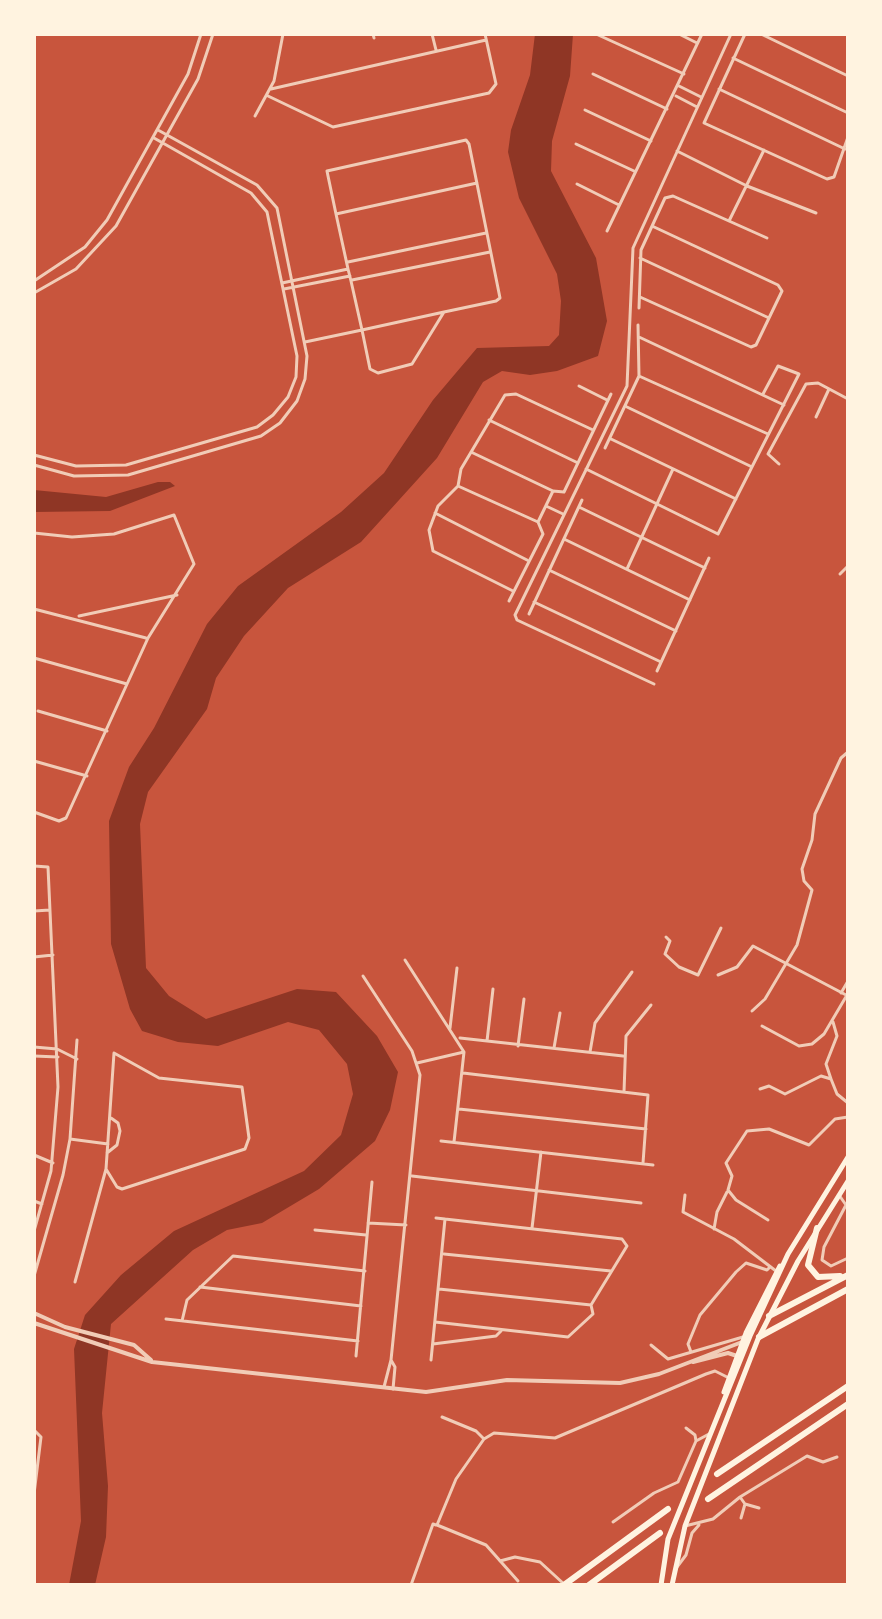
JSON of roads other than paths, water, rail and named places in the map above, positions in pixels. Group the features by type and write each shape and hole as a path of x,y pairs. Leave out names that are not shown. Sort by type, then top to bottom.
{"highway":[{"path":"817,1228 808,1257 812,1272 826,1279 848,1274"},
{"path":"769,1316 848,1274"},
{"path":"759,1337 848,1289"},
{"path":"717,1474 848,1386"},
{"path":"708,1499 848,1404"},
{"path":"565,1585 668,1509"},
{"path":"589,1585 660,1533"}],"main road":[{"path":"721,1405 737,1356 776,1271 848,1157"},
{"path":"672,1585 685,1526 759,1337 817,1228 848,1181"},
{"path":"661,1585 668,1539 709,1433 788,1254"},
{"path":"761,1312 769,1316"},
{"path":"751,1334 759,1337"}],"street":[{"path":"34,281 52,272 85,247 107,220 188,74 201,34"},
{"path":"34,293 68,275 92,255 116,226 198,79 213,34"},
{"path":"255,116 271,89 283,34"},
{"path":"432,34 436,51"},
{"path":"268,96 333,127 489,93 496,84 485,34"},
{"path":"596,34 684,74"},
{"path":"679,34 698,43"},
{"path":"607,231 702,34"},
{"path":"654,684 517,620 516,611 627,386 631,362 633,248 731,34"},
{"path":"745,34 704,123 831,179 848,137"},
{"path":"761,34 848,76"},
{"path":"271,89 486,40"},
{"path":"733,58 848,113"},
{"path":"593,74 667,109"},
{"path":"679,86 702,98"},
{"path":"719,89 845,149"},
{"path":"675,95 697,107"},
{"path":"585,110 652,141"},
{"path":"34,465 74,476 128,475 261,436 280,423 297,401 305,379 305,342 277,208 266,193 158,130"},
{"path":"34,455 76,466 126,465 257,427 273,415 288,397 296,377 297,356 267,212 259,199 154,138"},
{"path":"305,342 362,330 444,312 500,298 466,140 331,168 328,176 362,330 370,369 373,373 412,364 444,312"},
{"path":"576,144 636,171"},
{"path":"729,221 764,150"},
{"path":"677,151 747,186 816,213"},
{"path":"336,214 477,183"},
{"path":"577,184 619,205"},
{"path":"639,308 640,258 665,198 669,196 767,238"},
{"path":"640,297 748,347 756,345 782,291 778,285 652,226"},
{"path":"347,263 486,233"},
{"path":"284,289 490,252"},
{"path":"640,258 769,318"},
{"path":"282,283 348,269"},
{"path":"605,448 639,376 638,325"},
{"path":"639,337 784,405"},
{"path":"586,469 718,534 798,377 797,372 778,366 763,394"},
{"path":"639,376 768,434"},
{"path":"779,464 768,454 806,384 818,383 848,399"},
{"path":"579,386 607,400"},
{"path":"816,417 829,389"},
{"path":"513,591 433,551 429,530 435,513 458,486 471,452 501,398 516,394 593,430"},
{"path":"471,452 553,491 564,492 611,394"},
{"path":"627,407 752,467"},
{"path":"489,420 578,463"},
{"path":"611,439 736,499"},
{"path":"627,569 673,469"},
{"path":"458,486 538,522 543,534 527,560 509,601"},
{"path":"538,522 553,491"},
{"path":"529,614 582,500"},
{"path":"546,506 563,514"},
{"path":"579,507 705,568"},
{"path":"435,513 527,560"},
{"path":"34,533 72,537 114,534 174,515 194,564 148,638 66,818 59,821 34,812"},
{"path":"564,539 690,600"},
{"path":"657,671 709,558"},
{"path":"840,574 848,566"},
{"path":"549,570 676,631"},
{"path":"77,617 177,595"},
{"path":"534,602 661,662"},
{"path":"34,609 77,617 148,638"},
{"path":"34,658 127,685"},
{"path":"38,711 107,731"},
{"path":"752,1011 765,999 797,945 812,892 802,869 812,840 817,805 848,752"},
{"path":"34,761 87,776"},
{"path":"34,866 48,867 57,1049 60,1056 53,1163 34,1231"},
{"path":"34,911 51,910"},
{"path":"666,937 670,941 665,954 679,967 698,975 721,928"},
{"path":"718,975 737,967 753,946 847,996 820,1039 804,1046 768,1032 762,1026"},
{"path":"34,957 53,955"},
{"path":"405,960 458,1038 464,1052 454,1143"},
{"path":"450,1029 457,968"},
{"path":"590,1052 595,1023 632,972"},
{"path":"363,976 417,1063 421,1087 391,1360 384,1387"},
{"path":"841,993 848,981"},
{"path":"487,1042 493,989"},
{"path":"518,1046 524,999"},
{"path":"624,1092 626,1036 651,1005"},
{"path":"554,1050 560,1013"},
{"path":"833,1020 837,1036 826,1064 837,1094 848,1103"},
{"path":"458,1038 623,1056"},
{"path":"34,1276 57,1201 70,1139 77,1040"},
{"path":"34,1047 57,1049"},
{"path":"417,1063 464,1052"},
{"path":"75,1282 106,1169 114,1053 159,1078 240,1085 249,1143 245,1149 122,1189 117,1187 106,1169"},
{"path":"34,1056 77,1059"},
{"path":"463,1073 648,1095 643,1163"},
{"path":"760,1089 769,1086 785,1094 803,1087 814,1078 831,1079"},
{"path":"459,1109 646,1129"},
{"path":"714,1229 717,1212 732,1176 726,1163 747,1131 769,1129 805,1145 826,1130 835,1119 848,1117"},
{"path":"107,1153 117,1145 120,1131 118,1123 110,1118"},
{"path":"70,1139 108,1144"},
{"path":"441,1141 653,1165"},
{"path":"532,1228 541,1152"},
{"path":"34,1155 53,1163"},
{"path":"412,1176 641,1203"},
{"path":"356,1356 372,1182"},
{"path":"728,1190 736,1200 768,1220"},
{"path":"685,1195 683,1212 734,1239 776,1271"},
{"path":"839,1195 846,1205 824,1247 822,1260 831,1266 848,1258"},
{"path":"34,1201 42,1204"},
{"path":"435,1322 568,1337 590,1318 591,1305 627,1246 622,1239 436,1218"},
{"path":"431,1360 444,1254 445,1219"},
{"path":"368,1223 406,1225"},
{"path":"315,1230 366,1235"},
{"path":"444,1254 613,1271"},
{"path":"182,1321 187,1300 227,1258 241,1255 365,1271"},
{"path":"691,1352 688,1344 702,1312 743,1264 750,1263 767,1270 770,1267"},
{"path":"200,1287 361,1306"},
{"path":"439,1289 591,1305"},
{"path":"34,1313 134,1345 152,1362"},
{"path":"166,1319 358,1341"},
{"path":"34,1323 152,1362 288,1380 426,1392 507,1380 620,1383 728,1353 737,1356"},
{"path":"433,1344 496,1336 501,1331"},
{"path":"651,1345 668,1359 744,1340"},
{"path":"690,1362 744,1340"},
{"path":"391,1360 395,1367 393,1389"},
{"path":"437,1525 456,1479 484,1439 494,1433 555,1438 706,1374 715,1371 729,1378"},
{"path":"442,1417 476,1431 484,1439"},
{"path":"613,1522 654,1493 678,1482 696,1441 695,1435 686,1428"},
{"path":"34,1430 41,1437 34,1494"},
{"path":"696,1441 709,1433"},
{"path":"685,1526 699,1525 726,1511 740,1497 807,1456 823,1462 837,1457"},
{"path":"740,1497 745,1504 759,1508"},
{"path":"741,1518 745,1504"},
{"path":"411,1585 433,1524 479,1541 518,1581"},
{"path":"674,1572 699,1525"},
{"path":"500,1561 527,1558 549,1569 565,1585"}]}
